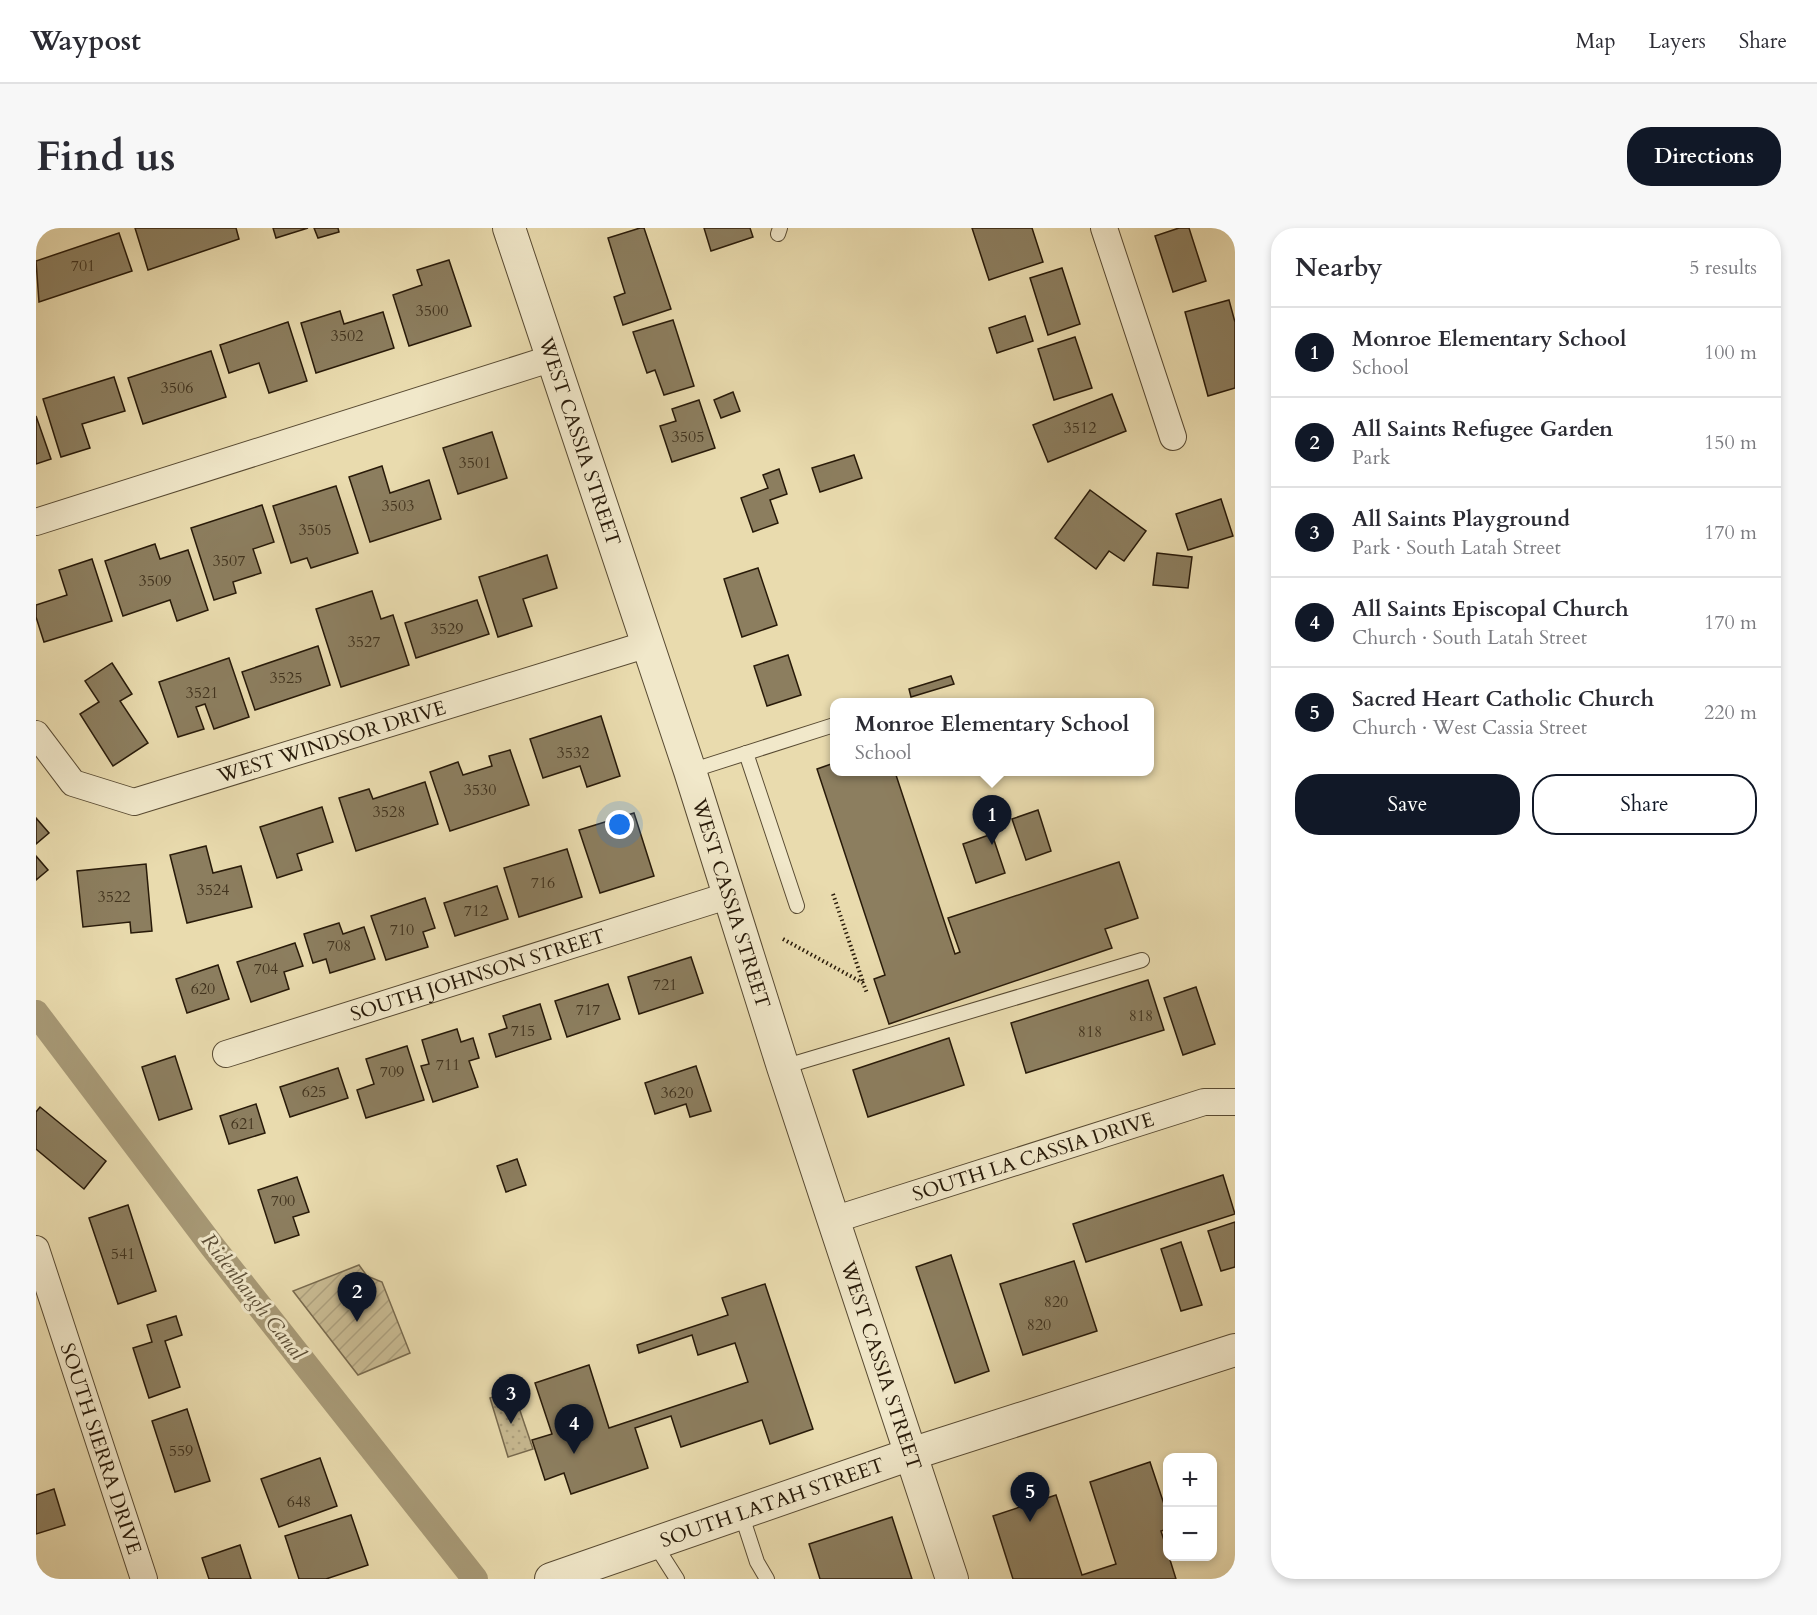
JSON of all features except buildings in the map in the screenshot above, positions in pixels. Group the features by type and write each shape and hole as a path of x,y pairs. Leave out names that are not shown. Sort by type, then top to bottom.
{"street":[{"name":"WEST CASSIA STREET","path":"509,228 690,771 783,1068 952,1579"},
{"path":"1104,228 1173,437"},
{"path":"36,522 553,358"},
{"name":"WEST WINDSOR DRIVE","path":"36,734 73,783 134,802 648,644"},
{"name":"SOUTH JOHNSON STREET","path":"226,1054 730,895"},
{"name":"SOUTH LA CASSIA DRIVE","path":"833,1220 1204,1102 1235,1102"},
{"name":"SOUTH SIERRA DRIVE","path":"36,1249 144,1579"},
{"name":"SOUTH LATAH STREET","path":"551,1579 911,1454 1235,1350"}],"lane":[{"path":"690,771 830,726"},
{"path":"746,753 797,906"},
{"path":"783,1068 1142,960"},
{"path":"741,1513 757,1562 767,1579"},
{"path":"654,1543 677,1579"}],"path":[{"path":"833,894 867,993"},
{"path":"783,939 863,983"}],"shaded area":[{"path":"359,1265 367,1276 382,1282 410,1353 358,1375 293,1291"},
{"path":"513,1390 533,1449 508,1457 490,1398"}],"waterway":[{"name":"Ridenbaugh Canal","path":"36,1013 212,1246 475,1579"}],"place":[{"name":"Monroe Elementary School","path":"992,845"},
{"name":"All Saints Refugee Garden","path":"357,1322"},
{"name":"All Saints Playground","path":"511,1424"},
{"name":"All Saints Episcopal Church","path":"574,1454"},
{"name":"Sacred Heart Catholic Church","path":"1030,1522"}]}
